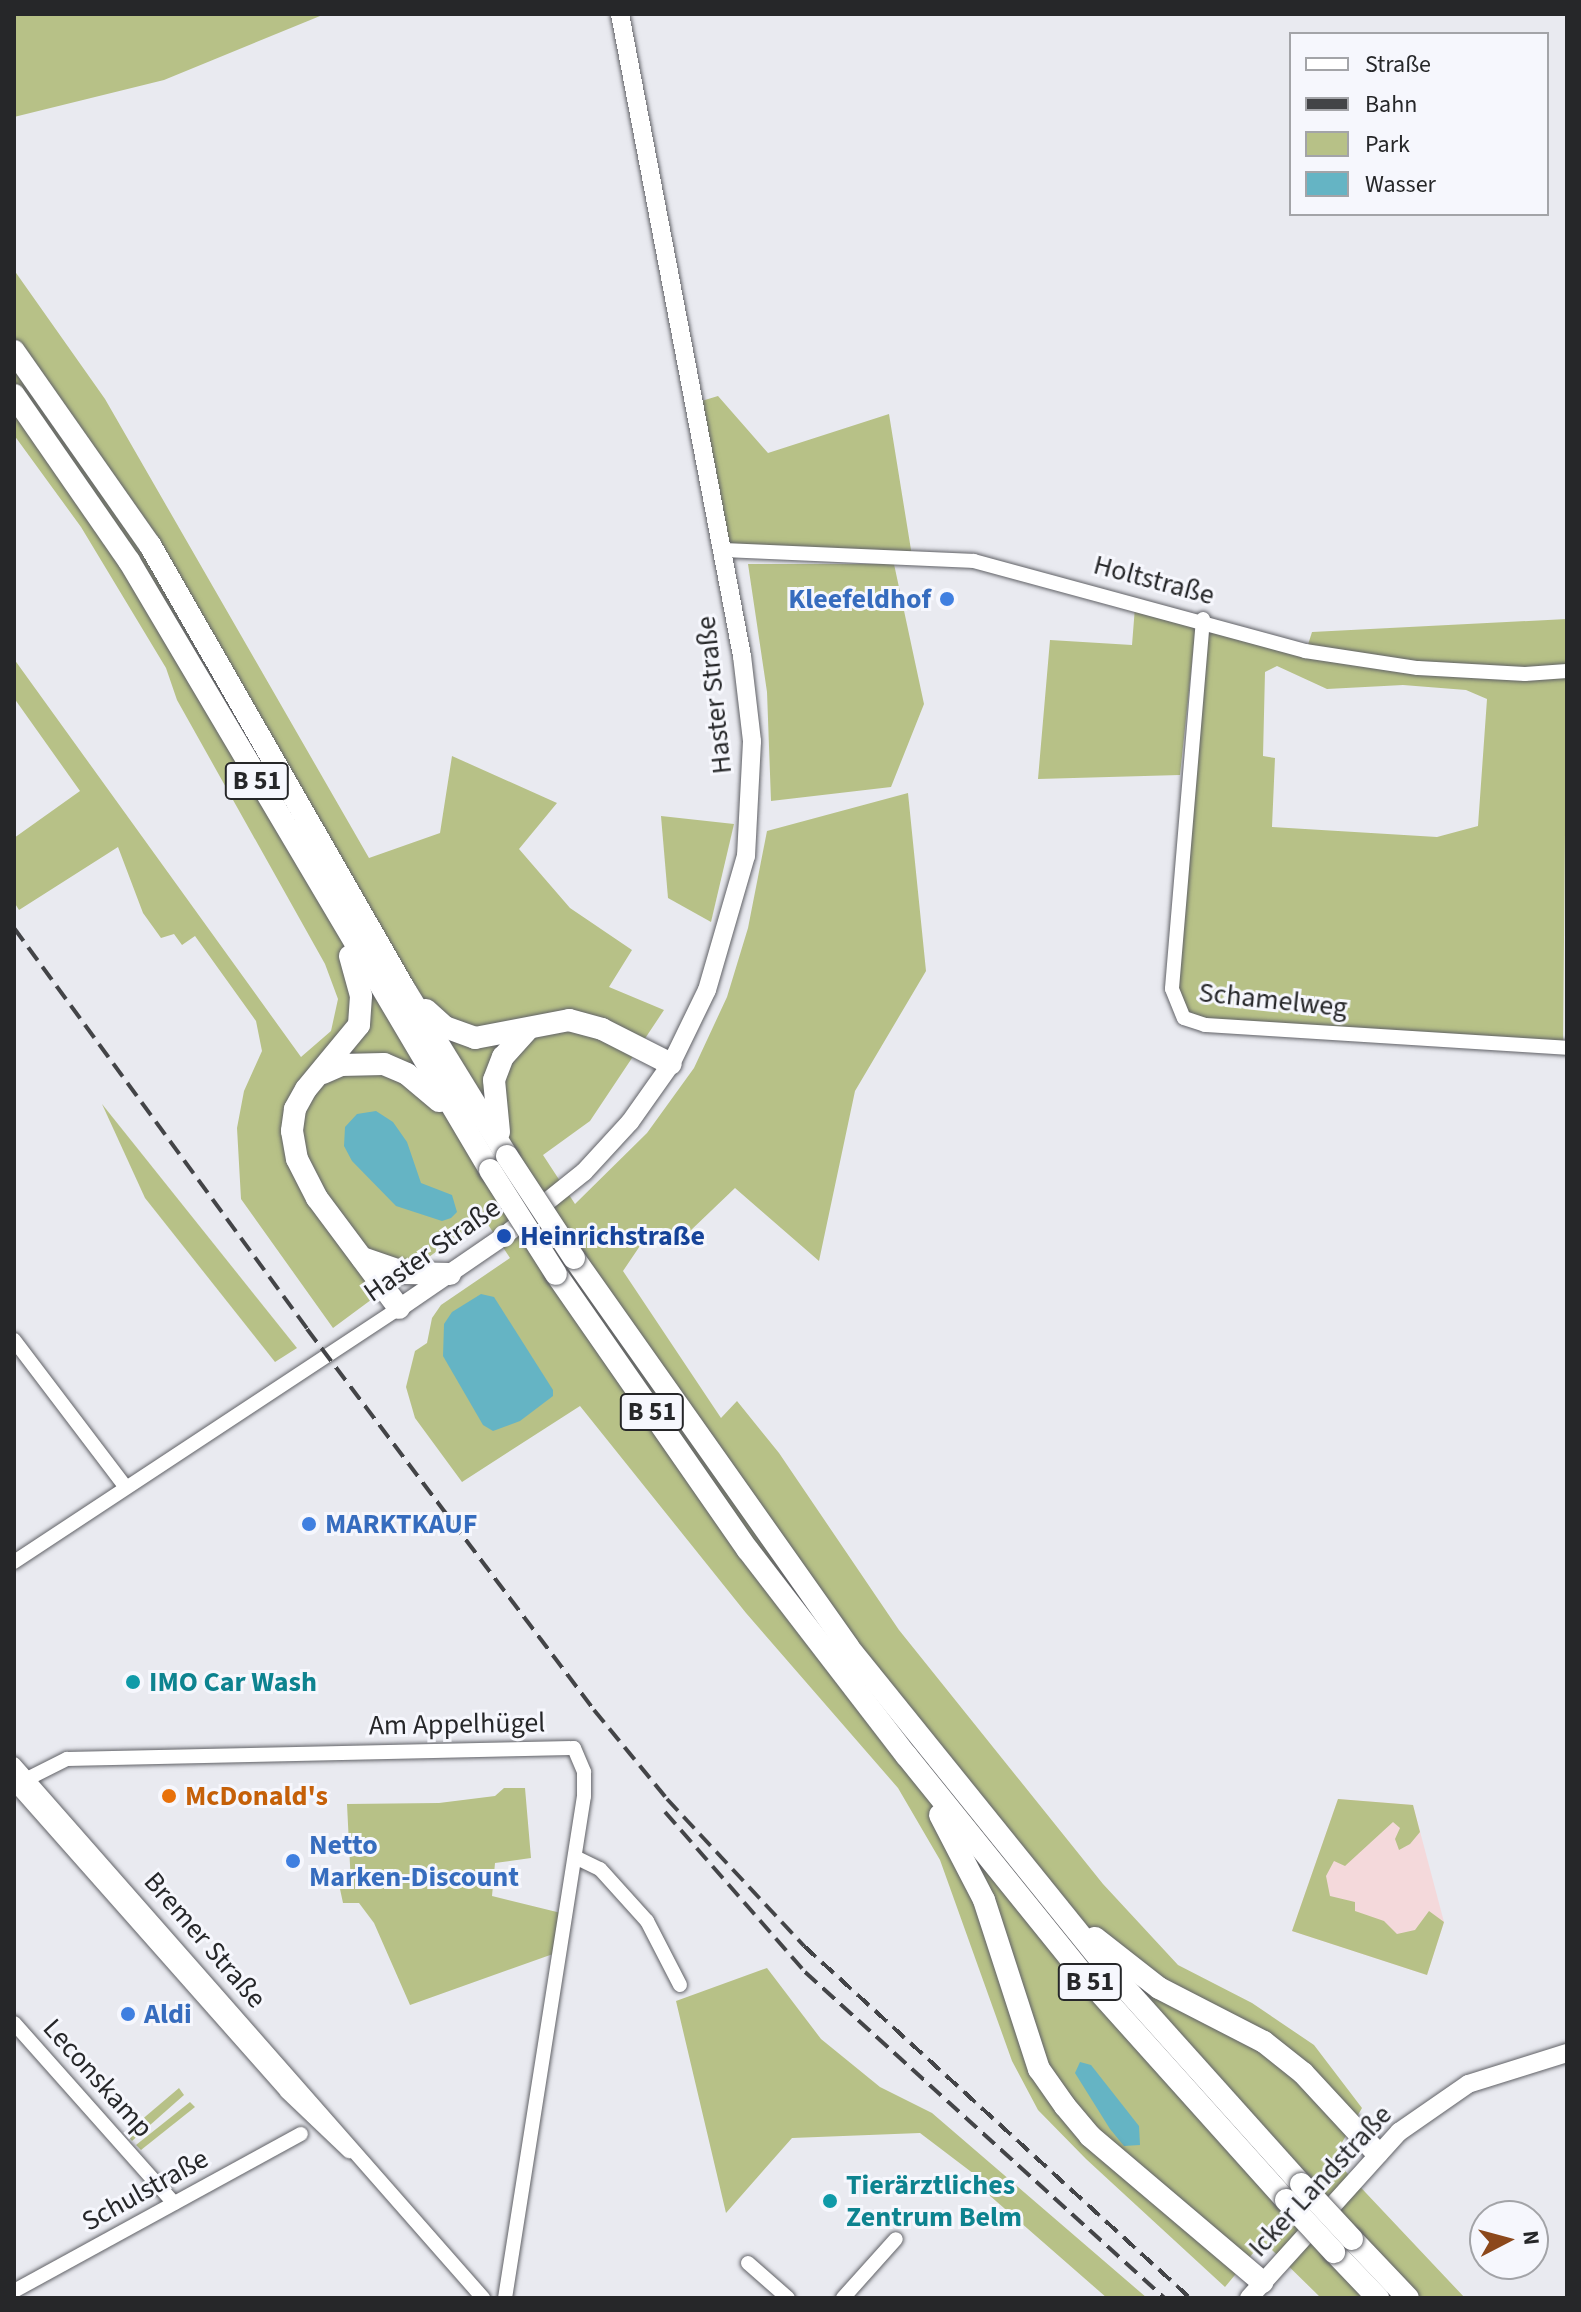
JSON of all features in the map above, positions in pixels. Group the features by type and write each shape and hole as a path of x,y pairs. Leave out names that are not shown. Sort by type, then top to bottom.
{"highway":[{"name":"B 51","path":"14,351 150,545 405,990 556,1274 748,1550 906,1755 1083,1974 1343,2246 1408,2298"},
{"name":"B 51","path":"14,395 129,561 454,1113 499,1163 574,1258 839,1635 1293,2192"},
{"path":"340,924 361,996 359,1025 295,1109 297,1159 317,1198 399,1308"},
{"path":"405,990 458,1034 504,1036 531,1026 569,1020 602,1029 671,1064"},
{"path":"499,1163 493,1108 494,1080 515,1040 531,1026"},
{"path":"318,1076 341,1065 384,1064 407,1074 454,1113"},
{"path":"361,1257 406,1273 450,1274"},
{"name":"B 51","path":"906,1755 984,1900 1039,2069 1090,2136 1256,2290"},
{"name":"B 51","path":"1067,1918 1159,1988 1264,2042 1303,2073 1377,2153"},
{"name":"B 51","path":"1343,2246 1378,2298"}],"main road":[{"name":"Haster Straße","path":"399,1308 450,1274 584,1172 630,1122 671,1064 725,942 750,818 752,741 725,550 625,17"},
{"name":"Icker Landstraße","path":"1256,2290 1377,2153 1468,2084 1567,2053"}],"street":[{"name":"Holtstraße","path":"725,550 974,561 1203,619 1305,651 1418,668 1525,674 1567,671"},
{"name":"Schamelweg","path":"1203,619 1172,989 1184,1018 1205,1025 1567,1048"},
{"name":"Haster Straße","path":"14,1562 399,1308"},
{"path":"14,1340 125,1486"},
{"name":"Am Appelhügel","path":"21,1781 67,1759 574,1748 584,1772 584,1796 505,2298"},
{"name":"Bremer Straße","path":"14,1764 21,1781 287,2092 352,2154 483,2298"},
{"name":"Bremer Straße","path":"21,1781 85,1843 340,2133 352,2154"},
{"path":"575,1857 600,1869 647,1921 680,1985"},
{"name":"Leconskamp","path":"14,2023 174,2203"},
{"name":"Schulstraße","path":"14,2291 301,2134"},
{"path":"843,2298 896,2239"},
{"path":"748,2263 788,2298"}],"shaded area":[{"path":"1338,1799 1413,1805 1444,1922 1427,1975 1292,1931"}],"green space":[{"path":"14,14 325,14 164,80 14,117"},
{"path":"14,270 105,399 369,858 440,833 452,756 557,803 519,849 570,908 632,950 609,987 664,1010 590,1121 543,1155 575,1204 647,1133 694,1068 727,997 748,928 767,831 908,793 926,971 855,1091 819,1261 735,1188 689,1232 650,1231 623,1271 721,1418 737,1401 779,1453 899,1630 1103,1884 1178,1965 1252,2003 1314,2045 1362,2108 1333,2158 1465,2298 1321,2298 1263,2241 1225,2287 1086,2159 1038,2110 1012,2061 940,1860 898,1788 746,1613 580,1406 462,1482 415,1418 406,1387 415,1351 427,1343 432,1318 441,1305 510,1258 483,1217 333,1328 241,1199 237,1128 244,1091 262,1051 256,1021 195,936 182,945 174,934 161,938 143,913 118,847 19,910 14,902 14,838 80,791 14,698 14,659 301,1057 331,1031 338,999 325,964 177,700 166,668 81,527 14,435"},
{"path":"718,396 768,453 889,414 912,556 725,550 695,403"},
{"path":"748,564 894,564 924,704 891,787 771,801 767,692"},
{"path":"1135,607 1196,624 1180,775 1038,779 1050,640 1132,645"},
{"path":"1203,619 1306,651 1312,632 1567,619 1563,1048 1184,1018 1172,989","holes":["1277,666 1327,689 1403,685 1466,690 1487,699 1478,826 1437,837 1272,827 1275,758 1263,756 1265,672"]},
{"path":"661,816 734,824 711,922 668,898"},
{"path":"102,1104 297,1348 275,1362 145,1198"},
{"path":"504,1788 525,1788 531,1858 495,1863 492,1896 561,1913 553,1954 410,2005 374,1923 359,1903 343,1903 340,1889 351,1885 347,1804 439,1803 495,1796"},
{"path":"1338,1799 1413,1805 1420,1832 1410,1844 1399,1850 1395,1839 1400,1828 1393,1822 1345,1866 1334,1861 1326,1876 1330,1896 1355,1902 1355,1911 1384,1921 1397,1934 1415,1930 1429,1911 1444,1922 1427,1975 1292,1931"},
{"path":"767,1968 821,2039 880,2087 932,2113 1147,2298 1107,2298 981,2188 974,2174 920,2133 792,2138 726,2213 676,2001"},
{"path":"179,2088 184,2095 132,2141 126,2133"},
{"path":"190,2102 195,2107 141,2150 136,2145"}],"water":[{"path":"376,1111 393,1122 407,1142 421,1183 452,1195 457,1212 451,1218 442,1221 396,1206 352,1161 344,1146 345,1127 357,1114"},
{"path":"481,1294 494,1297 553,1390 553,1396 520,1421 493,1431 483,1425 443,1356 444,1324 452,1312"},
{"path":"1080,2062 1091,2065 1139,2126 1140,2145 1124,2146 1110,2129 1075,2073"}],"railway":[{"path":"14,928 307,1329 594,1710 667,1799 804,1946 1190,2298"},
{"path":"665,1812 805,1972 1165,2298"}],"place":[{"name":"Kleefeldhof","path":"947,599"},
{"name":"Heinrichstraße","path":"504,1236"},
{"name":"MARKTKAUF","path":"309,1524"},
{"name":"IMO Car Wash","path":"133,1682"},
{"name":"McDonald's","path":"169,1796"},
{"name":"Netto Marken-Discount","path":"293,1861"},
{"name":"Aldi","path":"128,2014"},
{"name":"Tierärztliches Zentrum Belm","path":"830,2201"}]}
